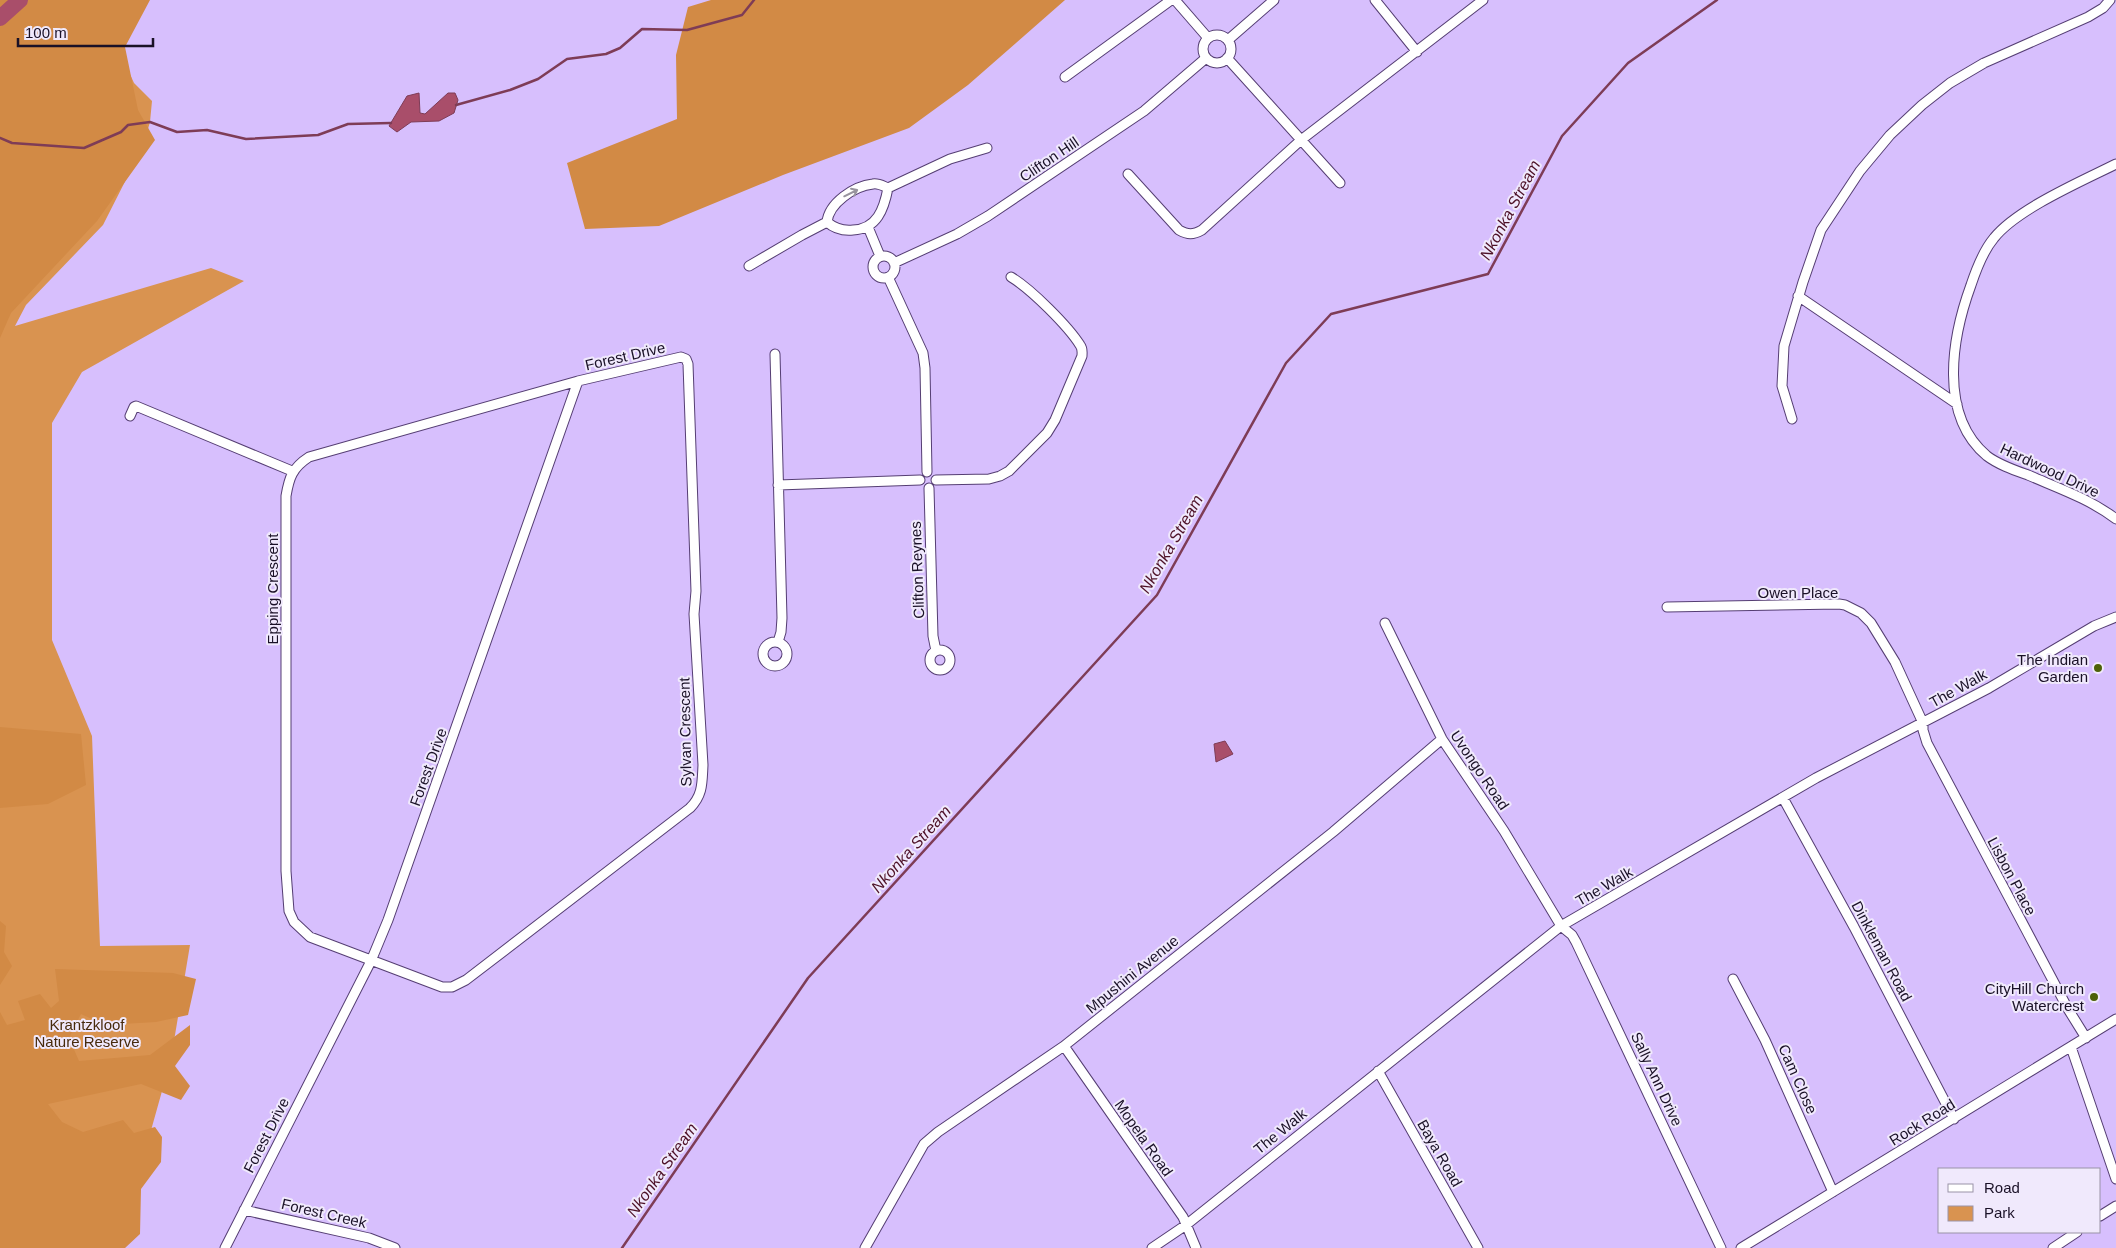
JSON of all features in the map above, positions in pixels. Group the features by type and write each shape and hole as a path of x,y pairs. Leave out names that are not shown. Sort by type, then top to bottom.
{"street":[{"path":"1064,77 1171,0"},
{"path":"1175,0 1208,38"},
{"path":"1228,40 1274,0"},
{"path":"1375,0 1417,52"},
{"path":"1128,174 1179,230 1193,235 1202,230 1301,140 1483,0"},
{"path":"1792,419 1782,386 1784,346 1798,296 1821,230 1860,171 1890,135 1922,105 1950,83 1984,63 2088,17 2103,8 2110,0"},
{"path":"1216,35 1228,40 1230,49 1227,58 1223,61 1214,62 1206,58 1202,50 1208,38 1216,35"},
{"name":"Clifton Hill","path":"894,263 957,234 988,216 1144,111 1206,58"},
{"path":"1227,58 1340,183"},
{"path":"827,222 828,215 843,196 874,183 888,188 950,159 986,148"},
{"name":"Hardwood Drive","path":"2116,164 2030,208 2010,222 1994,238 1974,276 1961,316 1954,359 1957,404 1965,426 1976,444 1988,456 2002,465 2084,500 2116,519"},
{"path":"827,222 841,230 868,227 881,213 888,188"},
{"path":"749,266 827,222"},
{"path":"868,227 880,256"},
{"path":"880,256 890,258 894,263 894,270 888,277 880,277 873,269 874,262 880,256"},
{"path":"888,277 923,353 927,472"},
{"path":"936,480 989,479 1009,471 1047,433 1055,420 1082,356 1083,351 1080,345 1065,328 1026,286 1011,277"},
{"path":"1798,296 1957,404"},
{"path":"775,354 782,618 778,642"},
{"name":"Forest Drive","path":"225,1248 371,961 388,920 578,381 680,357 686,359"},
{"name":"Sylvan Crescent","path":"371,961 442,987 452,987 466,980 698,800 702,788 703,765 694,614 696,591 688,364 686,359"},
{"path":"130,416 136,406 292,471 308,457 578,381"},
{"name":"Epping Crescent","path":"292,471 286,506 287,899 294,922 310,937 371,961"},
{"path":"927,472 932,473 936,480"},
{"path":"920,480 923,474 927,472"},
{"path":"920,480 924,487 929,488 934,485 936,480"},
{"path":"778,485 920,480"},
{"name":"Clifton Reynes","path":"929,488 933,636 936,651"},
{"name":"Owen Place","path":"1666,607 1845,605 1861,613 1871,623 1894,662 1923,723"},
{"name":"The Walk","path":"1152,1248 1186,1225 1561,926 1783,798 1989,688 2094,626 2116,617"},
{"name":"Uvongo Road","path":"1385,623 1442,739 1504,831 1561,926"},
{"name":"Lisbon Place","path":"1923,723 1922,730 1926,744 2068,1009 2086,1038"},
{"name":"Mpushini Avenue","path":"864,1248 924,1144 938,1132 1064,1046 1333,832 1442,739"},
{"name":"Dinkleman Road","path":"1783,798 1859,935 1954,1119"},
{"name":"Sally Ann Drive","path":"1561,926 1567,930 1576,942 1721,1248"},
{"name":"Cam Close","path":"1733,979 1765,1040 1833,1192"},
{"name":"Rock Road","path":"1741,1248 2116,1019"},
{"name":"Mopela Road","path":"1064,1046 1183,1217 1196,1248"},
{"path":"2071,1047 2116,1180"},
{"name":"Baya Road","path":"1378,1071 1478,1248"},
{"path":"2101,1215 2116,1206"},
{"name":"Forest Creek","path":"244,1210 369,1238 389,1244 395,1248"},
{"path":"2053,1248 2076,1233"}],"green space":[{"name":"Krantzkloof Nature Reserve","path":"0,0 118,48 134,83 152,101 150,122 143,146 103,225 26,305 15,326 211,268 244,281 82,372 52,423 52,640 92,736 100,946 190,945 171,1059 134,1191 0,1248"}],"shaded area":[{"path":"0,0 150,0 125,47 138,110 155,140 97,221 11,313 0,338"},
{"path":"711,0 1065,0 968,85 909,128 783,175 659,226 585,229 567,163 677,119 676,55 688,7"},
{"path":"419,93 420,113 425,114 448,93 455,93 458,100 454,113 439,121 411,122 397,132 389,126 407,96"},
{"path":"0,727 81,734 86,785 48,804 0,808"},
{"path":"1225,741 1233,754 1216,762 1214,744"},
{"path":"0,921 6,926 4,952 12,966 0,985"},
{"path":"55,969 173,973 196,979 188,1015 156,1022 105,1025 81,1014 69,1038 79,1061 150,1055 190,1025 190,1045 175,1066 190,1086 181,1100 141,1084 48,1104 62,1122 83,1132 123,1120 134,1133 155,1127 162,1137 161,1162 141,1189 140,1234 125,1248 0,1248 0,1012 7,1025 25,1020 18,1001 40,994 51,1008 59,1001"}],"waterway":[{"path":"0,18 20,0"},
{"path":"456,105 510,90 538,79 567,59 606,54 620,48 642,29 687,30 742,15 754,0"},
{"name":"Nkonka Stream","path":"622,1248 808,978 1157,595 1286,363 1331,314 1488,274 1562,136 1628,63 1717,0"},
{"path":"0,138 12,143 84,148 121,132 128,125 150,122 177,132 207,130 246,139 318,135 348,124 391,123"}],"place":[{"name":"The Indian Garden","path":"2098,668"},
{"name":"CityHill Church Watercrest","path":"2094,997"}]}
